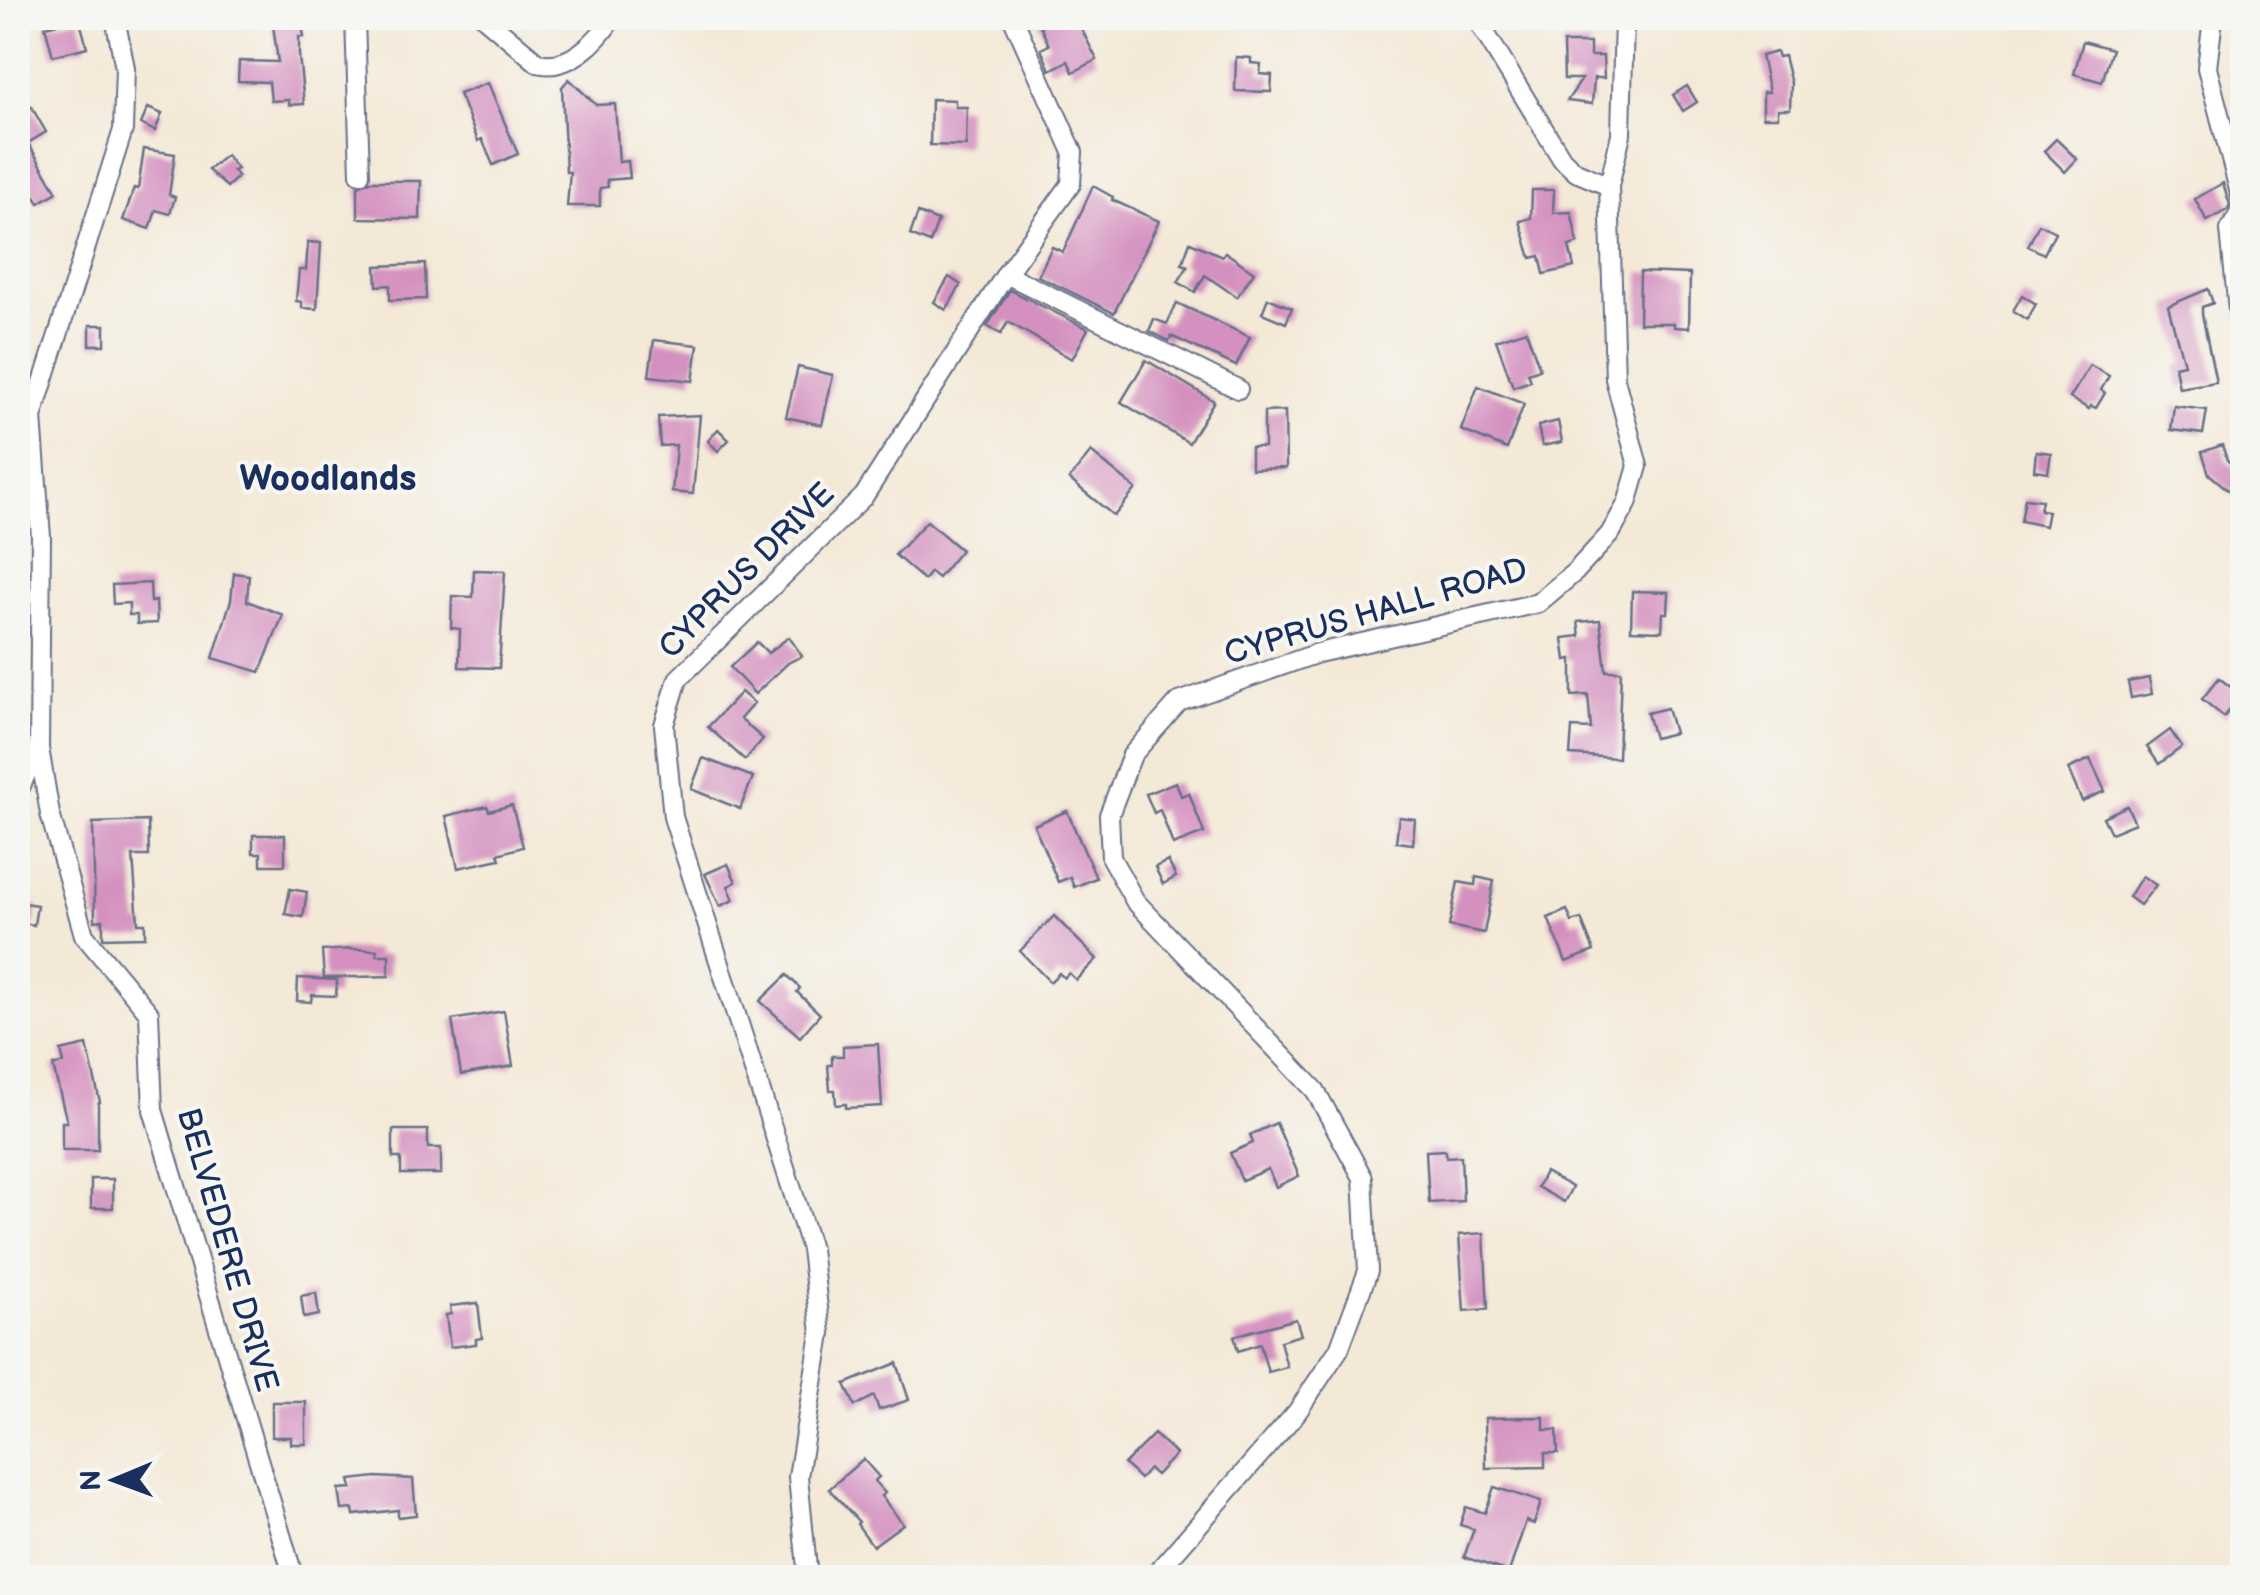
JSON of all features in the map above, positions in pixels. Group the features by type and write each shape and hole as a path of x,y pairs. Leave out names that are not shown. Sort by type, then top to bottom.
{"street":[{"name":"BELVEDERE DRIVE","path":"115,18 125,68 122,130 32,417 41,536 39,748 50,814 84,935 149,1013 154,1110 294,1578"},
{"path":"355,18 360,174"},
{"path":"485,18 538,64 549,66 564,63 588,46 612,18"},
{"name":"CYPRUS DRIVE","path":"808,1578 798,1476 821,1333 811,1250 672,817 664,725 678,680 864,496 1006,274 1071,184 1073,152 1013,18"},
{"path":"1476,18 1562,159 1576,172 1609,186"},
{"name":"CYPRUS HALL ROAD","path":"1162,1575 1297,1412 1339,1349 1368,1271 1363,1178 1315,1090 1135,901 1111,858 1109,816 1132,756 1179,702 1318,653 1538,602 1576,572 1610,534 1627,504 1638,466 1616,378 1609,186 1620,134 1624,18"},
{"path":"2214,18 2208,68 2239,175 2242,201"},
{"path":"2242,209 2230,230 2242,350"},
{"path":"1006,274 1238,389"},
{"path":"18,792 39,748"}],"building":[{"path":"79,18 87,47 53,56 45,26"},
{"path":"272,18 301,18 304,37 299,37 299,55 304,104 271,101 269,82 238,81 239,61 278,62"},
{"path":"1036,18 1076,18 1097,60 1073,72 1068,61 1050,70 1041,49 1049,45"},
{"path":"2083,41 2112,49 2102,82 2074,74"},
{"path":"1563,43 1590,43 1590,56 1603,56 1604,78 1594,78 1592,104 1567,101 1582,79 1564,79"},
{"path":"1776,52 1778,57 1784,56 1791,84 1790,109 1778,109 1778,117 1763,117 1763,92 1769,92 1761,56"},
{"path":"1236,57 1251,58 1251,63 1261,64 1260,74 1272,75 1271,92 1235,91"},
{"path":"569,79 596,105 615,104 619,162 628,161 630,178 607,180 608,187 600,188 600,206 567,206 570,172 566,172 562,87"},
{"path":"488,83 518,154 493,165 482,139 478,141 459,94"},
{"path":"1687,86 1697,102 1683,111 1673,95"},
{"path":"931,99 955,100 955,107 967,107 966,146 930,145"},
{"path":"31,106 46,132 28,143 57,192 39,203 30,190 18,197 18,114"},
{"path":"148,108 162,114 155,131 141,124"},
{"path":"2056,139 2077,159 2065,172 2044,151"},
{"path":"144,149 175,154 169,195 175,197 170,214 156,210 150,229 123,220 134,188 138,189"},
{"path":"226,155 238,177 227,187 208,170"},
{"path":"370,181 421,181 420,219 358,218 358,186"},
{"path":"2223,183 2230,205 2207,221 2195,199"},
{"path":"1093,186 1113,197 1112,200 1159,221 1114,313 1038,276 1052,247 1063,252"},
{"path":"1532,190 1554,190 1553,213 1571,212 1578,243 1569,246 1574,267 1544,274 1540,256 1531,258 1520,221 1531,218"},
{"path":"918,213 938,221 930,243 910,235"},
{"path":"2039,224 2055,232 2044,254 2028,246"},
{"path":"308,242 321,243 317,309 302,308 302,302 296,301 299,270 306,270"},
{"path":"1190,242 1222,256 1225,252 1254,272 1237,297 1205,275 1195,292 1178,282 1188,266 1182,264"},
{"path":"425,264 426,299 390,300 390,285 377,286 376,266"},
{"path":"1640,272 1690,274 1689,328 1674,327 1674,323 1639,323"},
{"path":"949,277 961,285 946,310 934,302"},
{"path":"2208,289 2213,303 2202,307 2202,314 2216,382 2179,388 2175,366 2184,364 2168,306"},
{"path":"1010,290 1088,329 1072,359 1008,322 1001,334 987,326"},
{"path":"2022,295 2036,304 2027,320 2013,311"},
{"path":"1268,298 1292,308 1286,323 1262,313"},
{"path":"1177,303 1250,337 1236,366 1171,336 1169,341 1149,331 1154,319 1167,324"},
{"path":"90,325 105,325 105,345 90,345"},
{"path":"1526,330 1540,369 1528,373 1531,381 1513,387 1496,340"},
{"path":"654,340 698,345 693,381 649,376"},
{"path":"1146,360 1214,401 1189,443 1121,402"},
{"path":"2090,365 2109,376 2096,408 2089,409 2070,398"},
{"path":"798,367 833,375 822,425 786,417"},
{"path":"1478,386 1524,404 1507,449 1461,430"},
{"path":"2174,406 2207,410 2203,434 2171,430"},
{"path":"1285,411 1286,468 1251,469 1251,447 1264,447 1264,412"},
{"path":"700,415 693,494 672,492 676,445 660,446 658,417"},
{"path":"1558,421 1562,442 1542,446 1538,426"},
{"path":"718,429 729,440 718,451 708,441"},
{"path":"2222,445 2227,460 2242,473 2242,482 2233,494 2209,474 2202,452"},
{"path":"2036,451 2051,453 2048,472 2034,470"},
{"path":"1091,452 1136,489 1114,516 1069,479"},
{"path":"2025,498 2042,500 2040,510 2048,511 2045,526 2021,521"},
{"path":"927,521 961,550 938,578 930,572 924,580 895,555"},
{"path":"474,570 505,571 499,668 459,667 460,629 451,628 452,596 473,597"},
{"path":"234,573 249,575 247,601 283,615 260,672 213,658 231,600"},
{"path":"150,583 157,623 137,624 137,615 129,615 129,603 113,604 112,585"},
{"path":"1632,591 1669,592 1662,631 1631,630"},
{"path":"1600,620 1606,671 1621,671 1618,758 1570,755 1572,728 1591,729 1588,695 1572,696 1572,659 1566,660 1563,638 1580,636 1578,622"},
{"path":"789,637 802,656 788,663 755,694 730,667 757,642 768,653"},
{"path":"2149,678 2152,694 2131,698 2128,682"},
{"path":"2219,678 2241,695 2224,717 2202,699"},
{"path":"741,692 754,703 740,719 763,739 745,760 708,727"},
{"path":"1667,708 1674,733 1654,738 1647,713"},
{"path":"2170,730 2182,747 2159,764 2147,747"},
{"path":"703,758 753,777 740,809 691,789"},
{"path":"2090,759 2105,791 2082,801 2068,769"},
{"path":"1176,782 1181,796 1189,793 1204,833 1173,845 1160,810 1154,813 1146,794"},
{"path":"512,805 523,847 498,854 500,859 458,868 446,816 487,806 489,811"},
{"path":"2127,806 2135,823 2111,833 2103,817"},
{"path":"1067,811 1096,878 1074,887 1070,877 1058,882 1034,825"},
{"path":"1399,817 1415,819 1413,844 1396,842"},
{"path":"148,821 149,856 133,856 138,923 145,923 145,937 103,938 103,920 95,921 93,823"},
{"path":"253,835 285,835 285,865 261,865 261,853 253,853"},
{"path":"1168,861 1176,877 1163,884 1155,867"},
{"path":"728,864 736,882 728,886 734,900 720,906 705,874"},
{"path":"2142,876 2156,885 2140,905 2129,897"},
{"path":"1476,877 1494,881 1484,933 1449,926 1458,882 1475,885"},
{"path":"290,889 307,892 303,917 285,914"},
{"path":"18,902 37,905 34,925 18,922"},
{"path":"1567,910 1572,922 1581,919 1594,951 1566,962 1548,918"},
{"path":"1054,916 1097,959 1076,980 1069,973 1064,978 1059,973 1050,982 1020,951"},
{"path":"377,950 377,955 389,955 389,976 324,978 322,951"},
{"path":"787,975 800,988 797,992 820,1014 800,1037 760,1001"},
{"path":"298,978 337,980 336,996 312,995 311,1002 297,1001"},
{"path":"504,1011 513,1066 461,1075 452,1020"},
{"path":"878,1044 882,1106 836,1105 835,1090 830,1090 828,1065 832,1065 832,1056 843,1056 843,1046"},
{"path":"87,1045 100,1102 98,1150 62,1150 62,1122 67,1122 53,1066 64,1063 61,1051"},
{"path":"1276,1123 1299,1176 1276,1187 1268,1169 1242,1180 1230,1153 1253,1143 1250,1135"},
{"path":"393,1130 428,1130 428,1148 441,1148 441,1174 401,1174 401,1158 393,1158"},
{"path":"1446,1150 1446,1157 1461,1156 1463,1201 1429,1203 1426,1151"},
{"path":"1545,1172 1572,1187 1564,1202 1537,1187"},
{"path":"91,1179 113,1179 113,1208 91,1208"},
{"path":"1484,1233 1488,1309 1464,1311 1459,1235"},
{"path":"316,1293 319,1315 304,1318 301,1296"},
{"path":"478,1303 482,1338 476,1339 476,1344 450,1347 446,1315 451,1314 450,1306"},
{"path":"1296,1319 1301,1335 1280,1341 1287,1367 1268,1372 1260,1344 1238,1351 1234,1336"},
{"path":"897,1363 909,1400 879,1410 874,1396 855,1406 845,1384"},
{"path":"272,1402 306,1402 306,1444 291,1444 291,1437 272,1437"},
{"path":"1544,1417 1544,1430 1557,1430 1558,1453 1545,1453 1545,1467 1486,1468 1485,1418"},
{"path":"1154,1434 1176,1454 1156,1475 1149,1469 1140,1479 1124,1464"},
{"path":"863,1459 879,1477 874,1481 885,1493 881,1496 903,1524 873,1546 859,1522 829,1489"},
{"path":"413,1479 416,1515 398,1517 398,1510 354,1515 353,1509 342,1510 339,1489 352,1488 350,1480"},
{"path":"1494,1487 1541,1502 1534,1524 1526,1521 1509,1572 1464,1557 1474,1529 1460,1525 1466,1507 1485,1513"}],"district":[{"name":"Woodlands","path":"328,479"}]}
